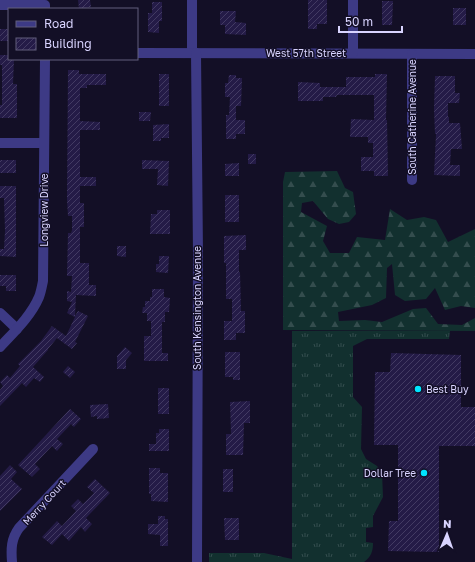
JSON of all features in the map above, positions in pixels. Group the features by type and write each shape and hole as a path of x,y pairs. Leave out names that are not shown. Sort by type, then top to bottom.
{"street":[{"name":"South Kensington Avenue","path":"192,0 198,246 197,562"},
{"path":"353,0 353,53"},
{"path":"0,5 45,5 45,8"},
{"name":"West 57th Street","path":"138,53 475,54"},
{"name":"South Catherine Avenue","path":"412,54 412,180"},
{"name":"Longview Drive","path":"0,347 33,309 40,296 43,281 44,60"},
{"path":"0,143 44,143"},
{"path":"0,313 17,329"},
{"name":"Merry Court","path":"12,562 11,545 15,533 93,449"}],"green space":[{"path":"337,171 345,188 353,192 356,214 349,222 339,224 328,219 313,201 302,203 301,212 327,226 323,241 330,253 349,253 357,237 385,240 390,209 407,220 424,217 436,220 448,242 475,229 475,308 461,306 445,310 435,288 426,299 405,301 395,295 392,264 387,268 386,298 372,305 338,312 339,321 365,320 382,322 413,309 426,308 438,324 462,325 475,318 475,331 283,330 283,182 285,172"},
{"path":"292,331 450,331 449,339 367,339 353,346 353,397 362,407 361,449 366,459 377,466 382,473 383,497 373,516 373,527 366,528 366,542 373,543 373,549 371,554 364,562 209,562 209,553 264,553 292,559"}],"building":[{"path":"78,0 90,0 91,7 79,8"},
{"path":"308,0 327,0 327,24 317,24 317,29 308,29"},
{"path":"382,1 393,1 392,25 382,25"},
{"path":"152,2 162,2 162,21 159,21 159,33 148,32 148,13 152,13"},
{"path":"453,8 466,8 466,25 453,25"},
{"path":"220,11 236,11 235,22 246,23 246,35 225,34 225,25 220,25"},
{"path":"0,29 8,29 8,41 0,41"},
{"path":"0,55 8,55 8,60 14,60 13,84 17,84 17,118 0,118 0,105 2,105 2,65 0,65"},
{"path":"68,70 79,70 79,74 106,74 106,85 87,85 87,88 80,88 80,121 100,122 100,130 80,130 80,177 96,177 96,186 80,186 80,203 84,203 84,227 80,227 80,263 89,263 89,285 96,285 96,296 76,295 75,316 78,311 88,316 75,342 77,343 72,349 57,338 33,367 44,377 40,382 34,378 26,387 22,383 0,406 0,390 3,386 0,382 7,375 10,378 20,366 18,364 41,341 52,326 66,336 75,317 67,313 72,302 67,301 67,291 71,292 72,276 67,276 68,233 71,233 72,230 72,216 68,216 67,200"},
{"path":"159,74 169,74 169,106 159,106"},
{"path":"375,74 387,74 386,120 388,176 374,176 374,171 361,171 361,157 373,157 373,143 368,143 368,137 350,137 351,119 374,120 374,95 337,95 336,97 323,97 323,101 298,101 298,82 320,83 320,87 346,87 346,77 375,77"},
{"path":"229,75 236,75 236,78 242,78 241,106 236,106 236,120 245,120 245,134 236,134 236,139 226,139 226,115 229,115 230,97 225,97 225,83 228,83"},
{"path":"435,76 455,76 455,93 460,93 459,103 448,103 448,117 449,123 460,123 462,149 451,149 450,165 460,165 460,176 434,175 436,134 434,109"},
{"path":"139,112 151,112 150,121 139,121"},
{"path":"169,124 169,138 161,138 161,141 153,141 153,125"},
{"path":"248,154 256,154 256,164 248,164"},
{"path":"0,160 16,160 16,173 0,173"},
{"path":"142,160 169,161 168,186 157,185 158,169 142,169"},
{"path":"239,163 239,176 225,176 225,164"},
{"path":"0,186 16,186 16,257 0,256 0,249 4,249 5,231 4,198 0,198"},
{"path":"225,195 239,195 239,222 225,222"},
{"path":"157,210 170,210 170,234 150,234 151,214 157,214"},
{"path":"246,235 246,250 239,250 241,311 245,311 245,333 236,333 236,340 224,340 224,321 232,321 232,299 226,299 224,236"},
{"path":"117,246 126,246 126,257 117,256"},
{"path":"159,256 169,256 168,273 156,272 156,264 159,264"},
{"path":"0,275 16,275 16,291 6,291 6,286 0,286"},
{"path":"152,289 164,289 164,297 170,298 169,312 165,312 165,322 162,322 162,353 168,353 168,361 144,361 144,336 151,336 151,321 147,321 147,313 142,313 143,307 145,307 145,301 150,301 150,297 152,297"},
{"path":"125,347 132,353 126,360 126,369 117,369 117,356"},
{"path":"225,352 240,352 240,380 233,380 233,377 225,377"},
{"name":"Best Buy","path":"391,353 461,355 461,407 475,407 475,446 439,446 439,552 388,551 389,521 398,521 398,445 374,445 375,372 390,372"},
{"path":"68,366 75,372 70,378 63,372"},
{"path":"158,388 169,388 169,414 158,414"},
{"path":"250,401 250,423 244,423 243,455 226,455 226,434 231,434 230,402"},
{"path":"108,404 109,418 97,419 97,416 91,417 90,405"},
{"path":"70,409 81,419 74,427 71,424 57,439 63,444 57,451 52,446 35,464 40,469 32,477 18,465"},
{"path":"159,429 169,429 169,451 149,451 149,444 156,444 156,433 159,433"},
{"path":"10,465 17,472 11,479 22,489 0,511 0,476"},
{"path":"149,468 160,468 160,473 168,473 168,502 151,501 151,494 149,494"},
{"path":"223,469 233,469 233,492 223,492"},
{"path":"95,479 110,493 86,518 92,524 85,532 81,527 69,541 62,534 52,545 42,537 57,521 62,526 76,511 71,506 78,499 83,504 94,493 87,487"},
{"path":"158,516 165,516 165,519 168,519 168,546 160,546 160,535 148,534 148,524 158,524"},
{"path":"224,518 239,518 239,540 225,540"}],"place":[{"name":"Best Buy","path":"418,389"},
{"name":"Dollar Tree","path":"424,473"}]}
